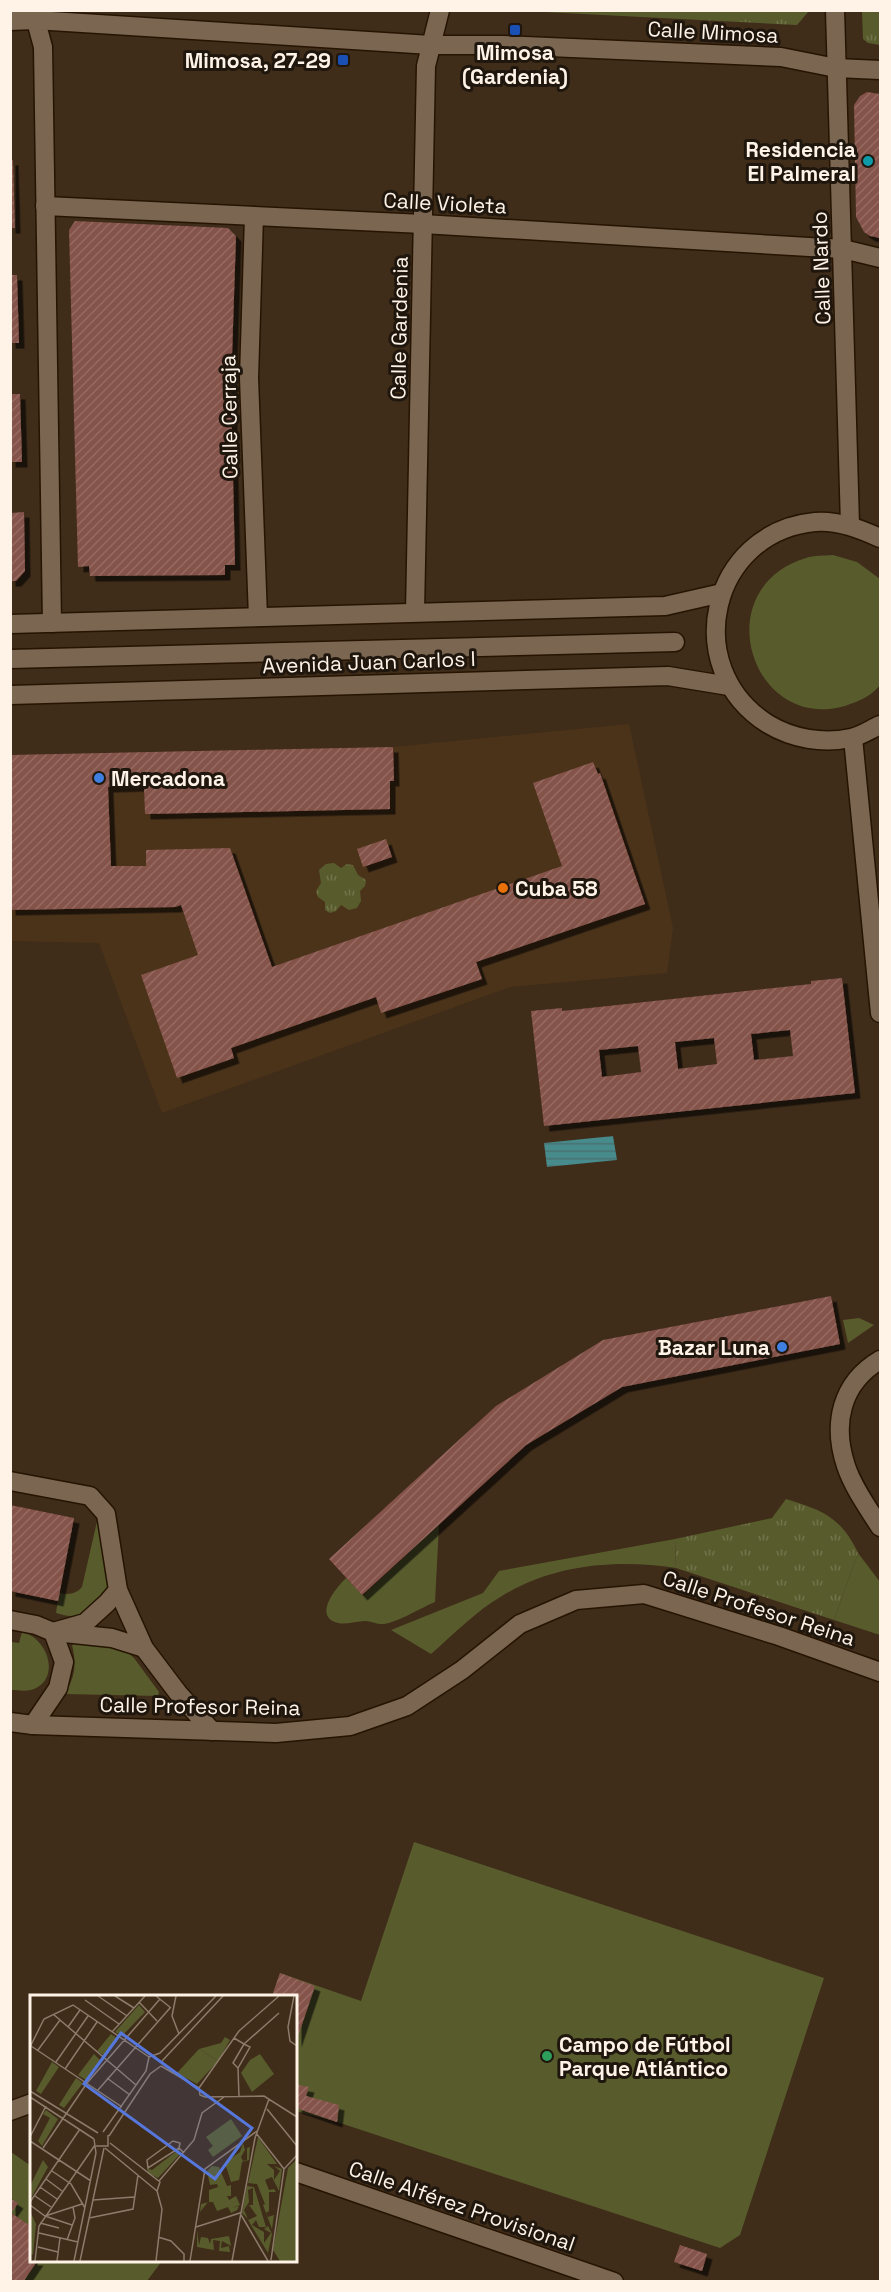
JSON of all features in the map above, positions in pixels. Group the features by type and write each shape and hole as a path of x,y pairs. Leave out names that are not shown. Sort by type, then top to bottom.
{"street":[{"name":"Calle Gardenia","path":"415,612 426,66 440,10"},
{"name":"Calle Nardo","path":"835,10 850,525"},
{"name":"Calle Mimosa","path":"10,21 34,15 431,45 502,45 781,57 837,68 880,70"},
{"path":"34,15 43,47 52,623"},
{"name":"Calle Violeta","path":"45,206 423,224 843,249 880,258"},
{"name":"Calle Cerraja","path":"254,216 249,378 258,617"},
{"path":"880,538 850,525 815,522 779,531 752,549 734,569 722,593 715,624 717,656 729,686 752,714 782,733 817,741 852,738 880,725"},
{"path":"10,624 665,606 722,593"},
{"name":"Avenida Juan Carlos I","path":"10,659 675,642"},
{"name":"Avenida Juan Carlos I","path":"10,696 668,676 729,686"},
{"path":"852,738 878,958 880,1013"},
{"path":"880,1360 860,1375 851,1387 839,1417 846,1466 880,1527"},
{"path":"10,1482 90,1496 106,1514 118,1590 144,1648 178,1693 212,1731"},
{"path":"53,1632 85,1623 118,1590"},
{"name":"Calle Profesor Reina","path":"10,1722 33,1725 276,1733 350,1725 407,1706 462,1670 520,1624 576,1600 644,1594 877,1668"},
{"path":"10,1620 36,1625 53,1632 112,1638 144,1648"},
{"path":"33,1725 58,1688 64,1662 53,1632"},
{"path":"10,2111 30,2104"},
{"name":"Calle Alférez Provisional","path":"297,2172 614,2282"}],"shaded area":[{"path":"629,724 673,928 667,973 510,987 162,1113 99,943 11,941 10,755 393,747"}],"green space":[{"path":"809,10 797,25 525,11"},
{"path":"862,11 880,11 880,45 868,43 863,39"},
{"path":"833,555 857,562 880,579 880,685 867,696 841,707 809,708 783,697 764,677 752,652 750,624 757,597 775,574 806,558"},
{"path":"334,863 341,868 347,864 353,865 358,875 366,880 365,886 360,891 361,901 357,908 349,910 341,905 336,911 330,913 325,910 325,902 318,897 316,891 321,883 319,870 326,864"},
{"path":"859,1318 874,1325 848,1343 843,1320"},
{"path":"786,1499 820,1511 837,1523 852,1541 858,1553 834,1620 676,1568 675,1539 772,1518"},
{"path":"98,1517 109,1586 88,1610 71,1616 56,1613 59,1593 72,1593 82,1587"},
{"path":"439,1525 435,1602 403,1618 384,1624 365,1621 338,1623 331,1619 327,1614 329,1601 346,1578 363,1595"},
{"path":"675,1539 676,1568 609,1564 564,1571 543,1577 522,1585 492,1602 431,1654 391,1630 483,1593 499,1571"},
{"path":"858,1553 880,1582 880,1635 834,1620"},
{"path":"22,1632 39,1642 48,1659 49,1668 42,1684 25,1691 11,1690 11,1642 19,1643"},
{"path":"80,1641 126,1651 134,1658 159,1692 158,1696 64,1694 71,1683 74,1671 72,1645"},
{"name":"Campo de Fútbol Parque Atlántico","path":"414,1842 824,1978 740,2235 720,2248 337,2122 297,2111 297,1995 272,1995 280,1973 361,2001"},
{"path":"11,2152 30,2165 30,2226 11,2213 17,2203 11,2198"},
{"path":"37,2262 161,2262 147,2281 23,2282"}],"water":[{"path":"613,1136 617,1160 547,1167 544,1143"}],"building":[{"name":"Residencia El Palmeral","path":"867,92 880,94 880,238 864,232 856,217 854,105 860,96"},
{"path":"10,160 13,160 15,228 10,228"},
{"path":"75,221 228,228 236,236 231,387 235,565 225,565 225,575 90,576 89,566 78,567 69,230"},
{"path":"10,275 17,275 19,343 10,343"},
{"path":"10,394 20,394 22,462 10,462"},
{"path":"24,512 25,571 16,581 10,581 10,513"},
{"path":"393,747 394,781 390,781 390,809 145,814 144,786 108,787 111,866 146,866 146,850 230,848 272,967 562,866 533,783 593,762 598,774 600,773 645,904 476,962 482,979 381,1013 376,997 231,1048 234,1058 177,1078 141,975 198,955 181,905 175,907 10,910 10,755"},
{"path":"386,839 392,857 363,867 357,849"},
{"path":"842,978 855,1093 544,1126 531,1011 562,1008 562,1011 811,984 811,981","holes":["790,1030 793,1056 754,1060 751,1034","714,1038 717,1064 678,1069 675,1042","638,1046 641,1072 602,1077 599,1050"]},
{"path":"831,1296 840,1344 622,1387 526,1445 362,1595 329,1559 496,1406 603,1340"},
{"path":"10,1505 74,1518 58,1601 10,1591"},
{"path":"280,1973 315,1986 297,2039 297,1995 272,1995"},
{"path":"298,2085 309,2087 306,2096 339,2105 337,2122 297,2108"},
{"path":"10,2198 18,2203 11,2213 30,2226 30,2262 37,2262 23,2282 10,2282"},
{"path":"680,2245 707,2254 702,2271 674,2262"}],"place":[{"name":"Mimosa (Gardenia)","path":"515,30"},
{"name":"Mimosa, 27-29","path":"343,60"},
{"name":"Residencia El Palmeral","path":"868,161"},
{"name":"Mercadona","path":"99,778"},
{"name":"Cuba 58","path":"503,888"},
{"name":"Bazar Luna","path":"782,1347"},
{"name":"Campo de Fútbol Parque Atlántico","path":"547,2056"}]}
